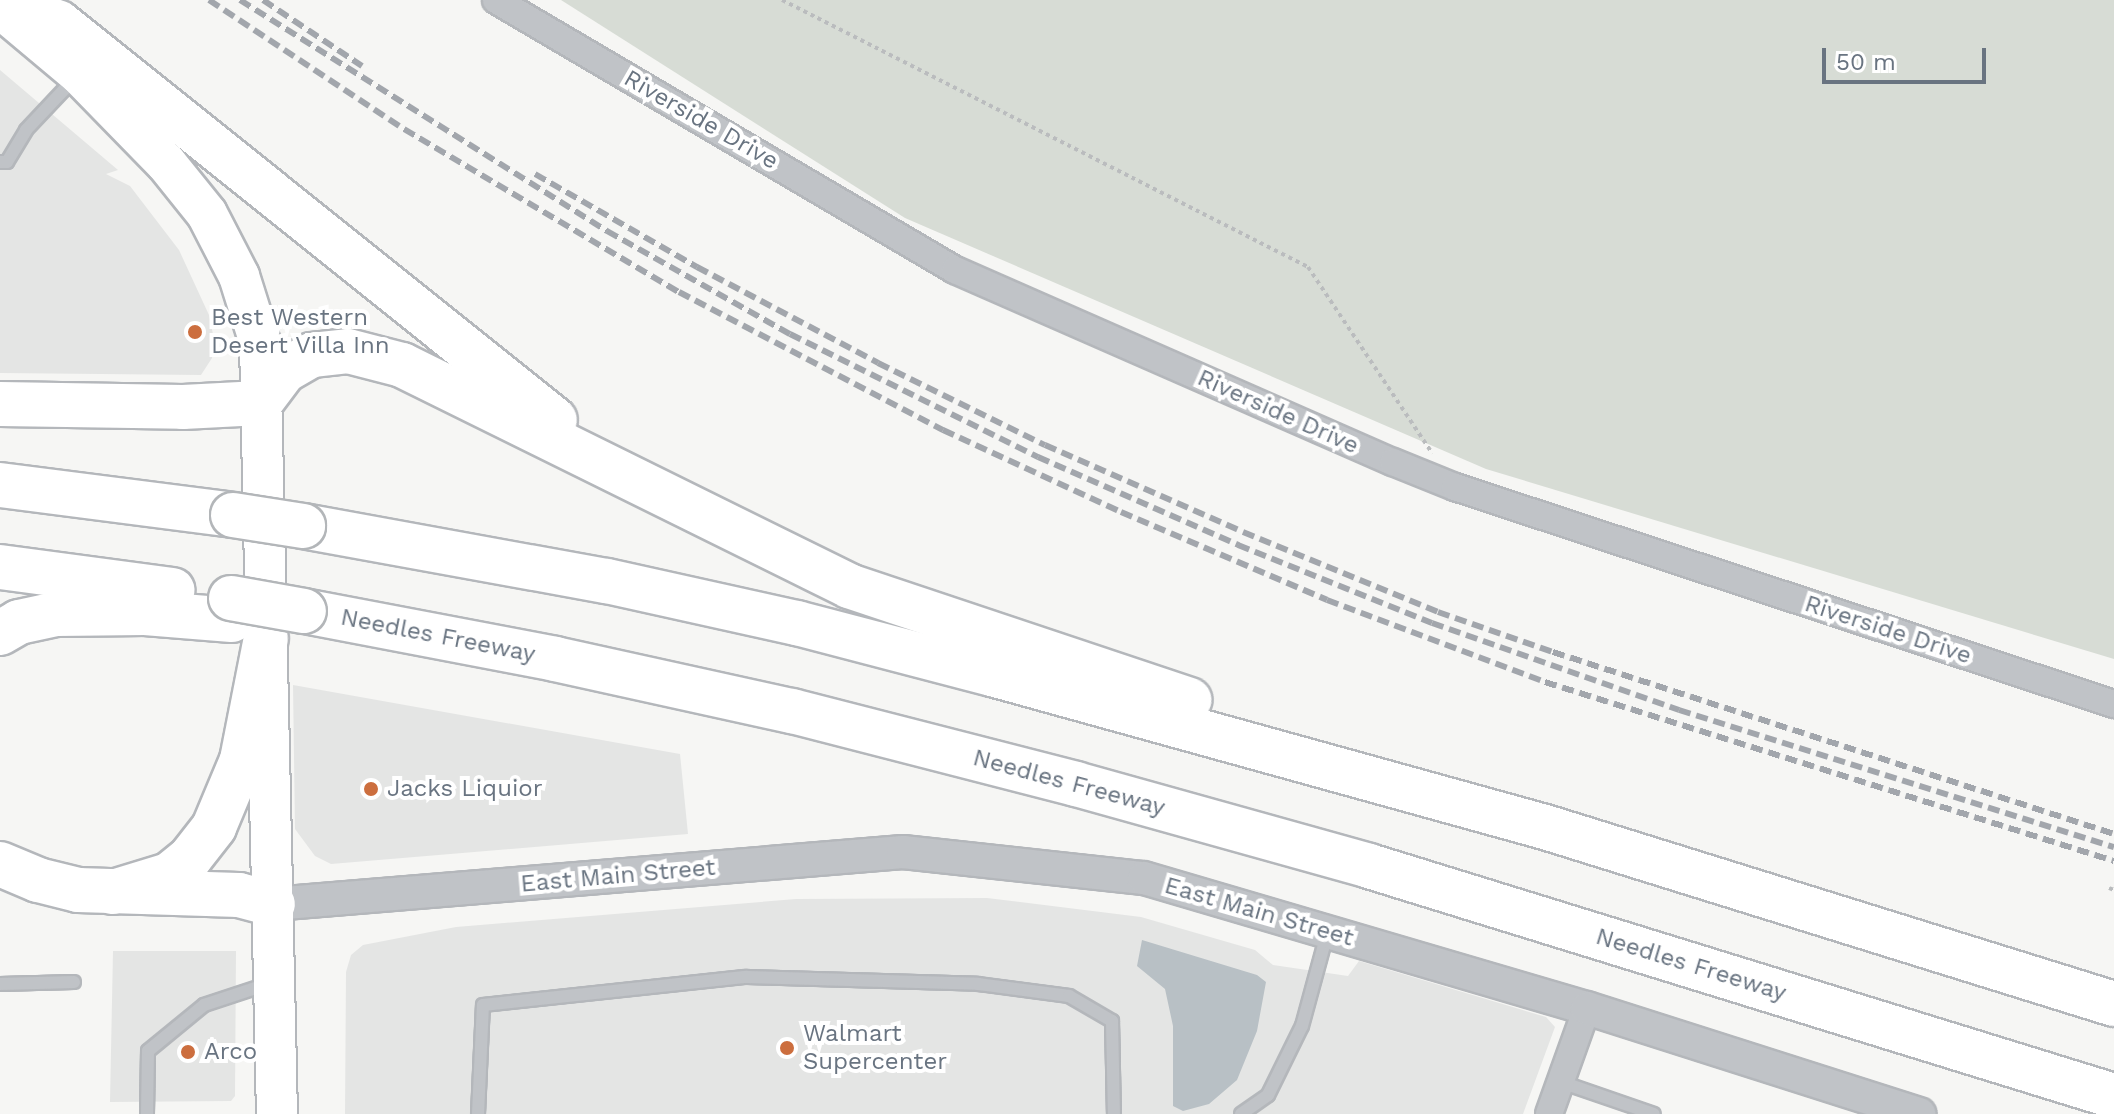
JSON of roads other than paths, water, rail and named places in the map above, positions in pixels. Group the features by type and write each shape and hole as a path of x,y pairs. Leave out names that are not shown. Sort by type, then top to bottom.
{"highway":[{"path":"0,1 59,23 622,474"},
{"path":"0,404 183,407 260,403 284,371 312,355 348,351 402,365 849,586 1098,667 1545,827"},
{"path":"0,485 303,526 607,581 797,623 1178,723 1545,827 2114,1004"},
{"name":"Needles Freeway","path":"0,567 267,619 555,659 792,711 1239,829 1589,933 2114,1096"},
{"path":"0,633 19,622 56,614 130,613 267,619 242,760 214,827 190,858 169,875 113,892"},
{"path":"0,864 38,880 113,892 239,895 273,904"},
{"path":"0,883 54,904 98,909 244,913 273,904"}],"main road":[{"path":"0,8 79,74 166,163 207,214 239,276 260,343 277,1114"}],"street":[{"name":"Riverside Drive","path":"496,0 955,270 1455,487 2114,704"},
{"name":"East Main Street","path":"273,904 903,852 1144,878 1587,1008 1920,1114"},
{"path":"1549,1114 1587,1008"}],"lane":[{"path":"0,162 7,162 26,130 79,74"},
{"path":"1241,1114 1268,1095 1302,1026 1328,932"},
{"path":"478,1114 483,1005 747,977 978,984 1069,996 1112,1021 1114,1114"},
{"path":"147,1114 148,1051 204,1005 275,981"},
{"path":"0,984 74,982"},
{"path":"1561,1082 1654,1114"}],"railway":[{"path":"209,0 404,129 679,292 943,430 1121,512 1327,600 1545,682 2114,861"},
{"path":"240,0 607,231 790,334 1038,457 1238,545 1432,623 1679,710 2114,847"},
{"path":"263,0 362,66"},
{"path":"535,174 697,267 878,363 1045,445 1243,532 1438,612 1553,652 2114,834"}],"place":[{"name":"Best Western Desert Villa Inn","path":"195,332"},
{"name":"Jacks Liquior","path":"371,789"},
{"name":"Walmart Supercenter","path":"787,1048"},
{"name":"Arco","path":"188,1052"}]}
